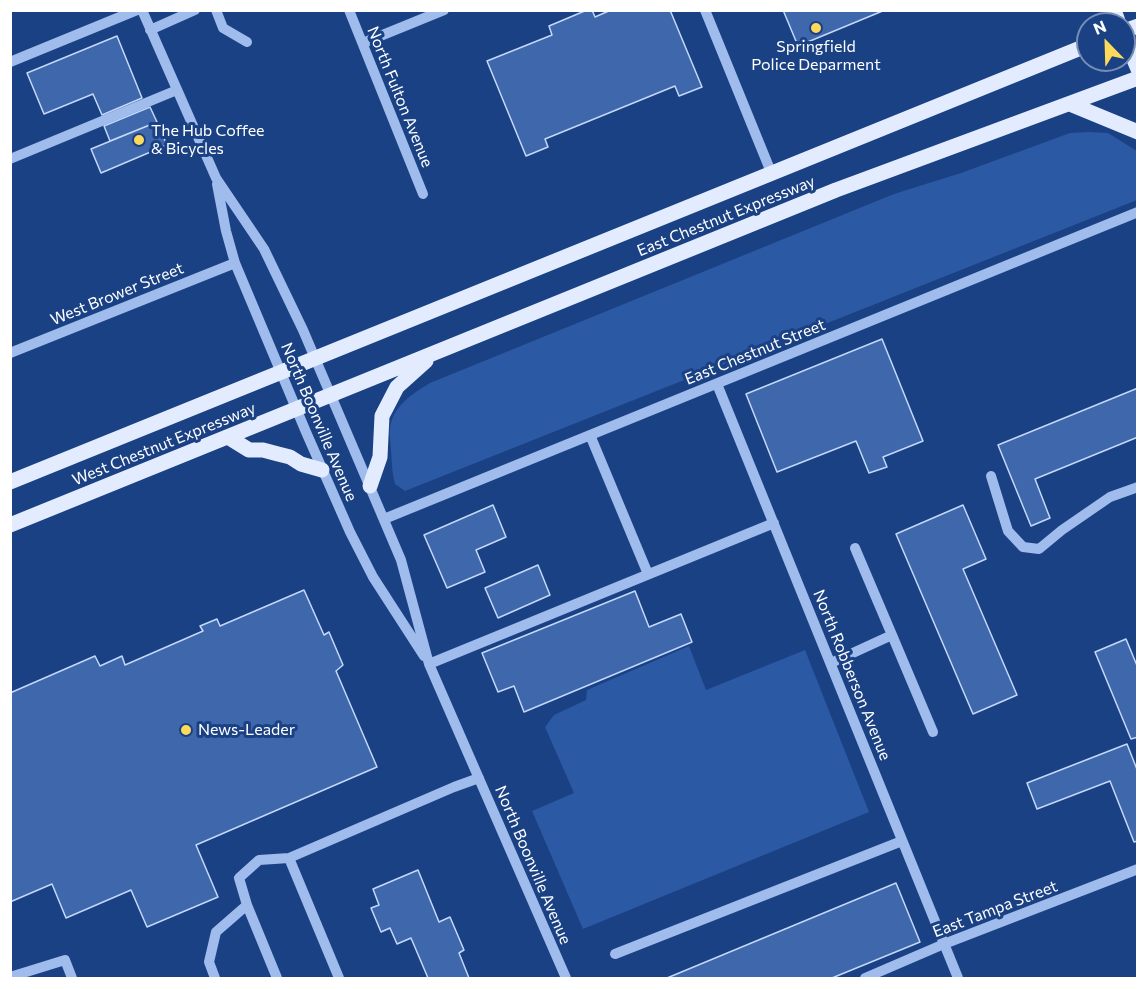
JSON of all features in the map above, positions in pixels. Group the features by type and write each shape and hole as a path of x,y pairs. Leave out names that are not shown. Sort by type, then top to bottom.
{"main road":[{"name":"East Chestnut Expressway","path":"315,358 1076,50"},
{"name":"East Chestnut Expressway","path":"331,395 836,190 1137,78"},
{"path":"1070,104 1137,132"},
{"path":"370,486 380,457 382,416 397,387 434,353"},
{"name":"West Chestnut Expressway","path":"10,482 315,358"},
{"name":"West Chestnut Expressway","path":"10,525 331,395"},
{"path":"228,437 249,450 263,450 322,470"}],"street":[{"path":"10,62 137,10"},
{"name":"North Boonville Avenue","path":"142,10 216,178 264,249 303,330 401,560 429,664 566,978"},
{"path":"150,30 195,10"},
{"path":"216,10 223,28 246,42"},
{"name":"North Fulton Avenue","path":"350,10 423,194"},
{"path":"363,43 444,10"},
{"path":"705,10 771,172"},
{"path":"10,159 177,90"},
{"name":"North Boonville Avenue","path":"216,178 225,231 235,263 322,470 373,578 429,664"},
{"name":"East Chestnut Street","path":"384,519 1137,212"},
{"name":"West Brower Street","path":"10,352 235,263"},
{"name":"North Robberson Avenue","path":"717,384 958,978"},
{"path":"590,435 648,574"},
{"path":"991,476 1008,531 1023,547 1039,549 1110,497 1137,487"},
{"path":"429,664 774,523"},
{"path":"855,548 933,732"},
{"path":"831,663 892,635"},
{"path":"277,978 239,878 259,860 290,858 479,778"},
{"path":"615,954 902,841"},
{"path":"290,858 339,978"},
{"name":"East Tampa Street","path":"865,978 944,944 1137,869"},
{"path":"215,978 209,962 216,932 247,904"},
{"path":"10,976 65,960 72,978"}],"shaded area":[{"path":"1070,133 1108,133 1137,151 1137,200 405,491 395,484 390,437 392,420 405,401 430,383 894,194 961,173"},
{"path":"689,646 706,690 805,650 869,812 583,929 532,811 574,793 545,727 554,715 586,700 587,690"}],"building":[{"path":"592,10 595,17 611,10 670,10 702,87 679,96 675,86 545,139 548,147 526,156 487,61 552,35 549,26"},
{"name":"Springfield Police Deparment","path":"783,10 885,10 798,46"},
{"path":"117,36 142,98 102,115 93,94 44,114 27,73"},
{"path":"150,107 157,122 110,141 104,126"},
{"path":"157,122 167,145 101,173 91,149"},
{"path":"882,339 923,441 883,457 887,467 869,473 856,441 777,472 746,394"},
{"path":"1138,388 1138,437 1035,479 1050,518 1031,526 998,445"},
{"path":"493,505 506,537 476,550 485,572 447,588 424,535"},
{"path":"963,505 986,559 963,569 1017,695 973,714 896,534"},
{"path":"538,565 550,595 498,618 485,588"},
{"name":"News-Leader","path":"304,590 324,635 329,632 343,665 336,671 377,767 196,845 218,897 147,927 131,890 66,918 52,884 10,902 10,693 95,656 100,666 122,656 125,665 203,631 200,626 217,619 220,626"},
{"path":"635,591 649,627 681,614 692,642 524,712 514,686 498,692 482,653"},
{"path":"1126,639 1138,668 1138,737 1131,739 1095,652"},
{"path":"1127,744 1138,772 1138,841 1134,842 1110,781 1037,809 1027,783"},
{"path":"418,870 439,922 450,917 464,950 459,953 469,978 428,978 411,938 397,944 390,928 381,932 371,908 379,905 373,889"},
{"path":"896,883 920,942 832,978 667,978"}],"place":[{"name":"Springfield Police Deparment","path":"816,28"},
{"name":"The Hub Coffee & Bicycles","path":"139,140"},
{"name":"News-Leader","path":"186,730"}]}
